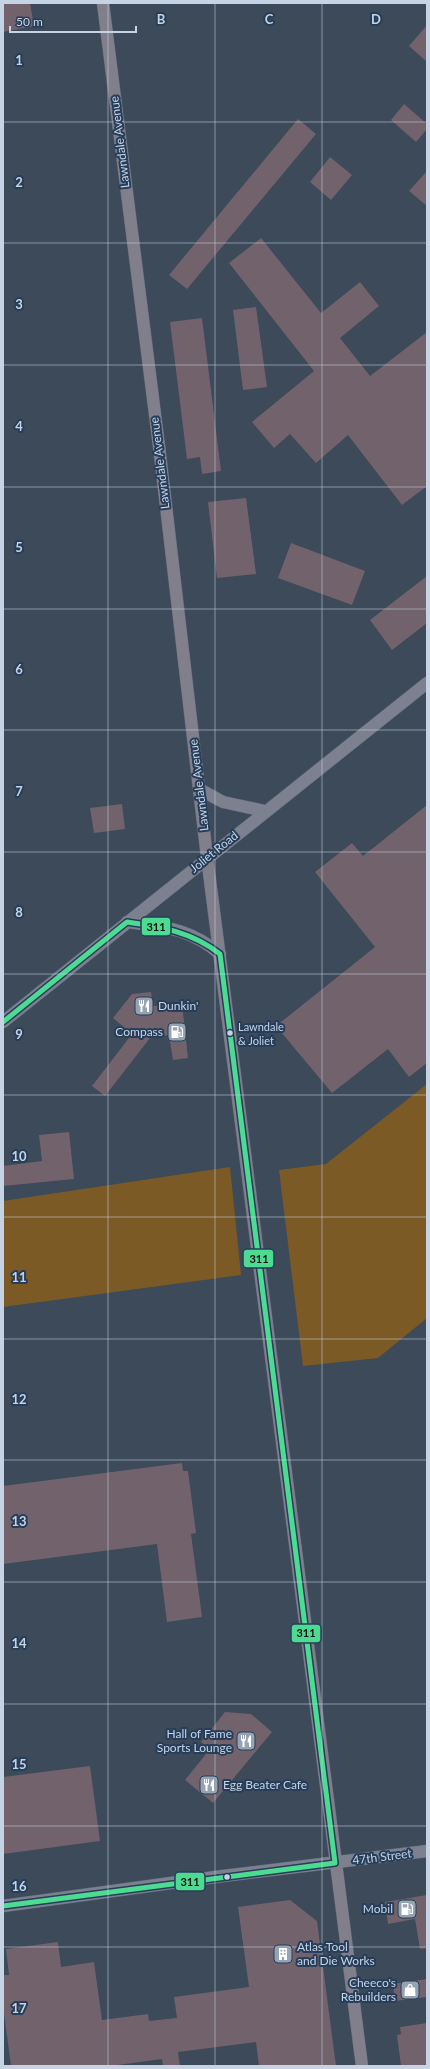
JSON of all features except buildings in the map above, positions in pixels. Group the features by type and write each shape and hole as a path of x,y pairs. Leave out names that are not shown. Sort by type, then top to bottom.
{"main road":[{"name":"Joliet Road","path":"3,1022 207,857 427,683"},
{"path":"199,789 223,802 265,812"},
{"path":"127,922 176,929 211,946 220,954"},
{"name":"47th Street","path":"3,1906 427,1851"}],"street":[{"name":"Lawndale Avenue","path":"103,3 160,454 207,857 362,2066"}],"shaded area":[{"path":"427,1084 427,1318 378,1358 303,1366 279,1170 326,1164"},
{"path":"230,1167 241,1275 3,1307 3,1201"}],"transit line":[{"name":"311","path":"3,1022 127,922 176,932 199,940 220,954 335,1863 3,1906"}],"place":[{"name":"Dunkin'","path":"144,1006"},
{"name":"Compass","path":"177,1032"},
{"name":"Lawndale & Joliet","path":"230,1033"},
{"name":"Hall of Fame Sports Lounge","path":"246,1741"},
{"name":"Egg Beater Cafe","path":"209,1785"},
{"name":"Mobil","path":"407,1909"},
{"name":"Atlas Tool and Die Works","path":"283,1954"},
{"name":"Cheeco's Rebuilders","path":"410,1990"}]}
